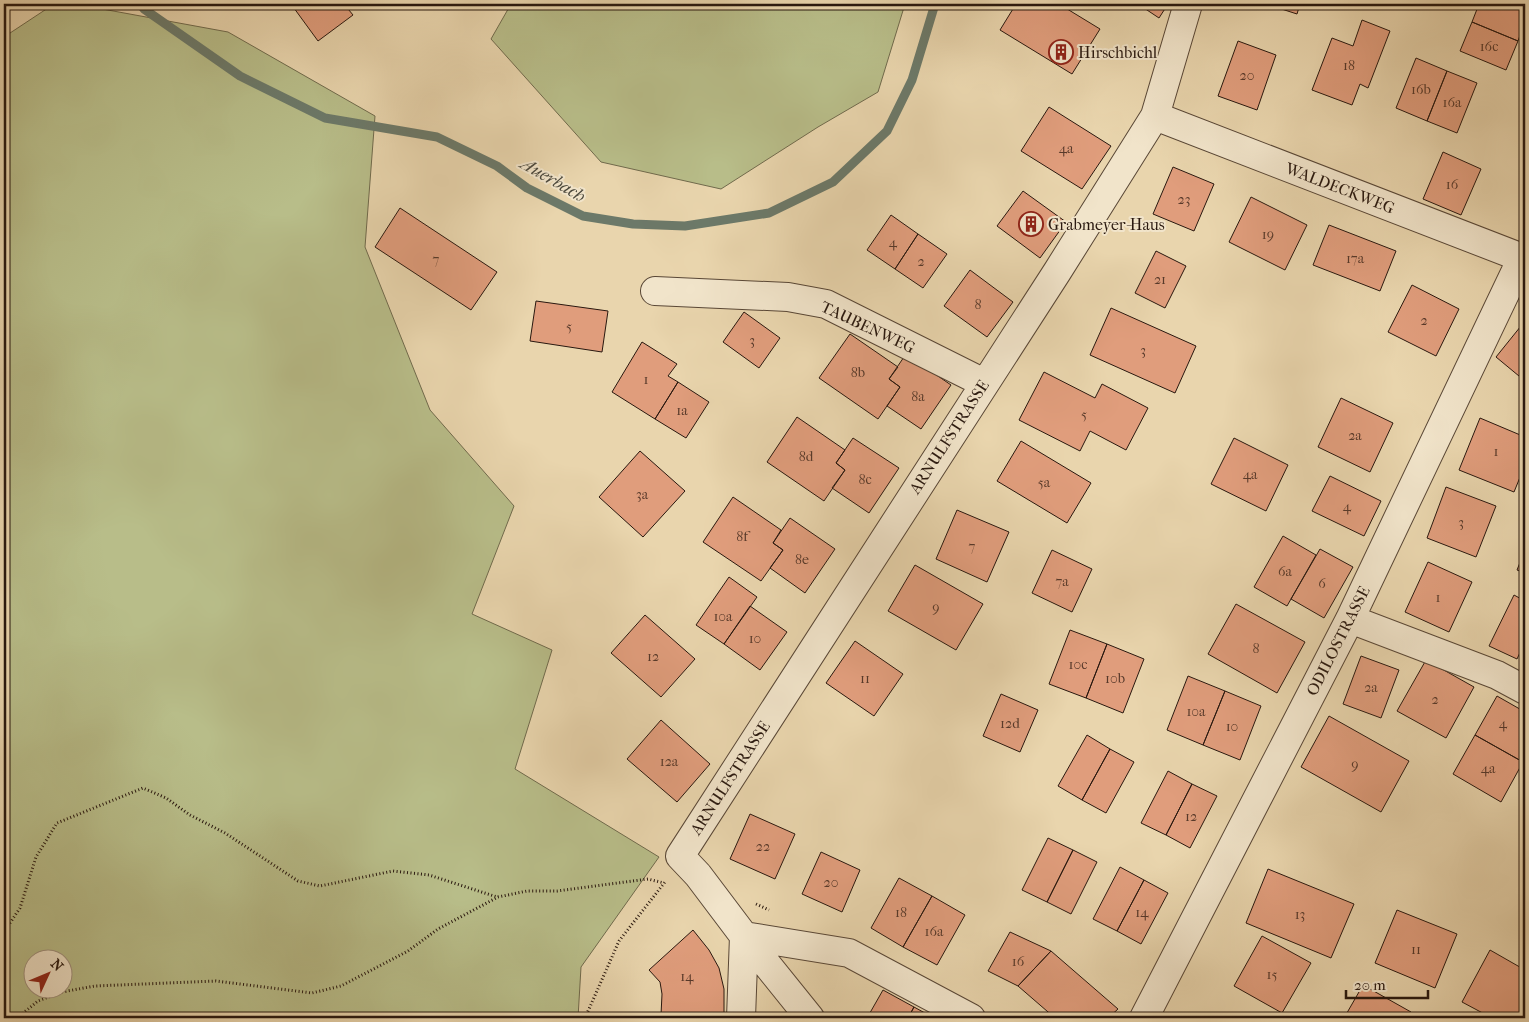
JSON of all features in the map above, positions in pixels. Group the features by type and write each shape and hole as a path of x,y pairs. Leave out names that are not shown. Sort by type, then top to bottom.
{"street":[{"name":"ARNULFSTRASSE","path":"680,856 1057,272 1155,116 1188,4"},
{"name":"WALDECKWEG","path":"1155,116 1524,259"},
{"name":"ODILOSTRASSE","path":"1144,1018 1350,619 1524,259"},
{"name":"TAUBENWEG","path":"655,292 788,297 826,304 984,383"},
{"path":"1350,619 1497,675 1525,690"},
{"path":"680,856 698,875 810,1018"},
{"path":"741,1018 744,936"},
{"path":"744,936 849,953 970,1018"}],"path":[{"path":"4,932 20,908 36,857 58,823 143,788 166,798 190,815 225,833 298,882 320,886 393,871 429,874 498,897"},
{"path":"585,1018 619,941 664,883 680,856"},
{"path":"17,1018 38,1001 62,992 95,986 216,981 312,993 342,986 408,951 438,929 498,897 527,892 557,891 648,879 664,883"}],"green space":[{"path":"54,4 75,4 228,32 375,116 365,247 430,410 514,506 472,614 552,650 515,769 659,857 581,967 578,1018 4,1018 4,37"},
{"path":"511,4 905,4 878,92 818,127 721,189 601,162 491,39"}],"building":[{"path":"291,4 344,4 353,15 318,41"},
{"path":"421,4 433,4 424,9"},
{"name":"Hirschbichl","path":"1016,4 1059,4 1100,29 1072,74 1000,30"},
{"path":"1138,4 1168,4 1159,18"},
{"path":"1266,4 1300,4 1297,14"},
{"path":"1479,4 1509,4 1525,10 1525,21 1518,41 1472,22"},
{"path":"1362,20 1390,31 1368,88 1360,84 1352,105 1312,90 1332,38 1353,46"},
{"path":"1472,22 1518,41 1506,70 1460,51"},
{"path":"1238,41 1276,55 1257,110 1218,96"},
{"path":"1416,58 1447,71 1427,121 1396,108"},
{"path":"1447,71 1477,83 1457,133 1427,121"},
{"path":"1049,107 1111,146 1082,189 1021,151"},
{"path":"1443,152 1481,169 1461,215 1423,199"},
{"path":"1173,167 1214,184 1194,231 1153,214"},
{"name":"Grabmeyer-Haus","path":"1023,191 1066,222 1040,258 997,226"},
{"path":"1251,197 1307,225 1285,270 1229,242"},
{"path":"400,208 497,272 471,310 375,247"},
{"path":"891,215 918,234 895,269 867,250"},
{"path":"1329,225 1396,251 1380,291 1313,265"},
{"path":"918,234 947,254 923,288 895,269"},
{"path":"1156,251 1186,266 1165,308 1135,293"},
{"path":"970,270 1013,302 987,337 944,306"},
{"path":"1412,285 1459,309 1436,356 1388,332"},
{"path":"536,301 608,311 602,352 530,341"},
{"path":"1111,308 1196,346 1175,393 1090,355"},
{"path":"744,312 780,338 759,368 723,342"},
{"path":"1525,321 1525,381 1496,357"},
{"path":"850,334 898,367 889,379 900,387 878,419 819,378"},
{"path":"642,342 677,364 668,376 678,382 655,419 612,392"},
{"path":"906,354 951,385 921,429 887,406 900,387 889,379"},
{"path":"1044,372 1095,398 1102,384 1148,408 1126,450 1090,431 1080,451 1019,420"},
{"path":"678,382 709,402 686,438 655,419"},
{"path":"1341,398 1393,423 1370,472 1318,447"},
{"path":"797,417 845,450 836,463 845,470 824,501 767,462"},
{"path":"1480,418 1525,437 1525,465 1514,492 1459,470"},
{"path":"853,438 899,468 869,513 832,488 845,470 836,463"},
{"path":"1234,438 1288,465 1266,511 1211,484"},
{"path":"1021,441 1091,483 1067,523 997,481"},
{"path":"640,451 685,491 643,537 599,497"},
{"path":"1330,476 1381,501 1364,536 1312,511"},
{"path":"1446,487 1496,506 1476,557 1427,538"},
{"path":"733,497 781,530 773,543 783,550 761,581 703,542"},
{"path":"957,510 1009,532 987,582 936,559"},
{"path":"790,518 835,549 805,593 770,568 783,550 773,543"},
{"path":"1283,536 1316,555 1287,606 1254,587"},
{"path":"1320,549 1353,567 1324,618 1291,599"},
{"path":"1052,550 1092,569 1072,612 1032,593"},
{"path":"1525,550 1525,573 1517,570"},
{"path":"1428,562 1472,582 1449,632 1405,612"},
{"path":"915,565 983,604 956,650 888,611"},
{"path":"729,577 757,597 724,644 696,625"},
{"path":"1514,595 1525,601 1525,642 1517,659 1489,646"},
{"path":"1236,604 1305,642 1277,693 1208,654"},
{"path":"750,606 787,632 760,670 724,644"},
{"path":"645,615 695,659 661,697 611,653"},
{"path":"1070,630 1107,644 1086,698 1049,684"},
{"path":"855,641 903,674 874,716 826,683"},
{"path":"1107,644 1144,659 1123,713 1086,698"},
{"path":"1361,656 1399,670 1381,718 1343,704"},
{"path":"1426,660 1474,687 1446,738 1397,711"},
{"path":"1188,676 1225,691 1203,745 1167,730"},
{"path":"1225,691 1261,706 1240,760 1203,745"},
{"path":"1001,694 1038,710 1020,752 983,736"},
{"path":"1497,696 1525,712 1525,759 1523,762 1475,735"},
{"path":"1329,716 1409,761 1381,812 1301,767"},
{"path":"661,720 710,764 677,802 627,759"},
{"path":"1087,735 1110,749 1082,800 1058,786"},
{"path":"1475,735 1523,762 1501,802 1453,774"},
{"path":"1110,749 1134,762 1106,813 1082,800"},
{"path":"1168,771 1192,784 1166,835 1141,823"},
{"path":"1192,784 1217,796 1190,848 1166,835"},
{"path":"750,814 795,834 775,879 730,859"},
{"path":"1048,838 1073,850 1047,902 1022,890"},
{"path":"1073,850 1097,862 1071,914 1047,902"},
{"path":"821,852 860,870 842,912 802,894"},
{"path":"1120,867 1144,880 1117,931 1093,919"},
{"path":"1268,869 1354,904 1331,958 1246,923"},
{"path":"899,878 932,896 903,947 871,928"},
{"path":"1144,880 1168,893 1141,944 1117,931"},
{"path":"932,896 965,915 937,965 903,947"},
{"path":"1397,910 1457,934 1435,988 1375,963"},
{"path":"693,930 709,950 719,968 724,989 724,1018 661,1015 662,994 660,982 649,970"},
{"path":"1010,932 1051,951 1018,986 988,971"},
{"path":"1262,936 1311,963 1282,1013 1234,986"},
{"path":"1490,950 1525,970 1525,1018 1492,1018 1462,1002"},
{"path":"1051,951 1118,1009 1108,1018 1055,1018 1018,986"},
{"path":"1363,985 1411,1012 1408,1018 1344,1018"},
{"path":"883,990 914,1007 908,1018 867,1018"},
{"path":"914,1007 934,1018 908,1018"},
{"path":"661,1015 714,1018 660,1018"}],"waterway":[{"name":"Auerbach","path":"140,4 144,9 240,76 325,118 437,137 497,166 527,188 583,216 633,224 685,226 769,213 833,182 887,131 912,80 935,4"}],"place":[{"name":"Hirschbichl","path":"1061,52"},
{"name":"Grabmeyer-Haus","path":"1031,224"}]}
